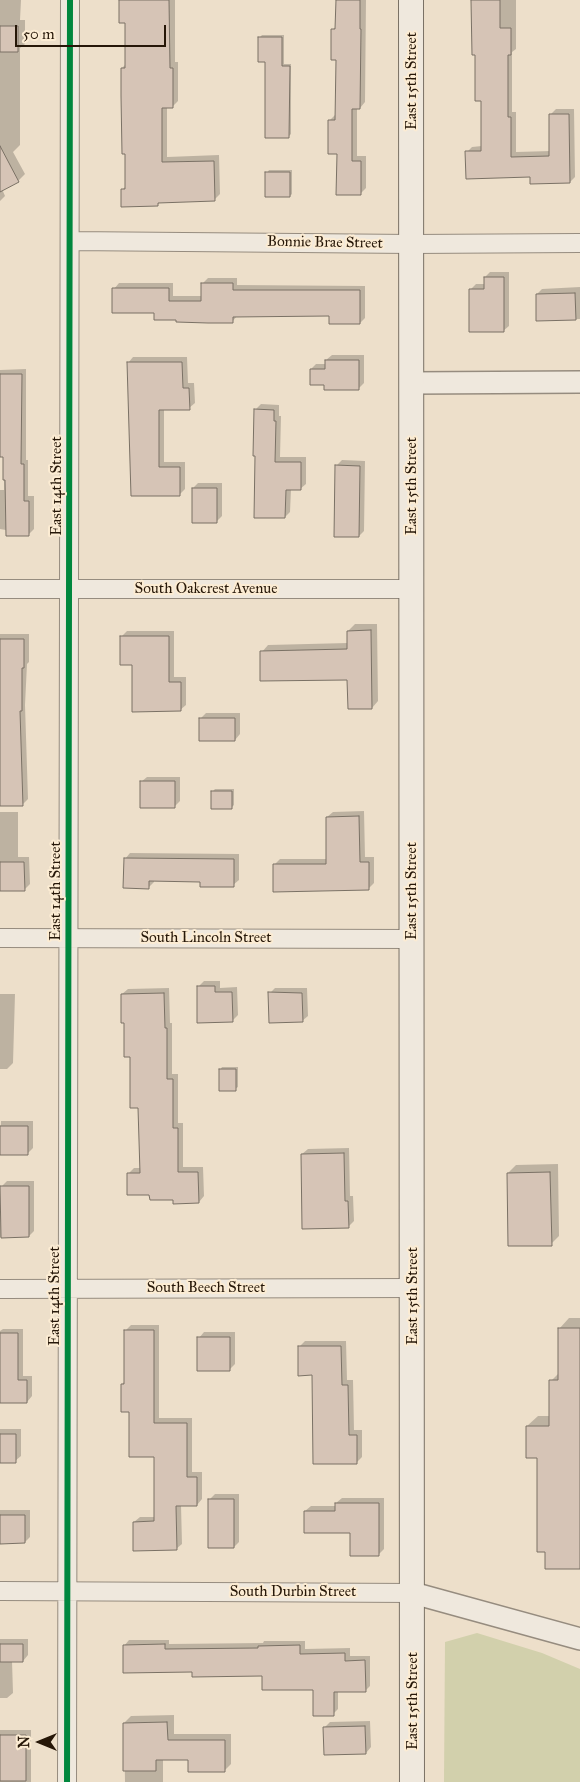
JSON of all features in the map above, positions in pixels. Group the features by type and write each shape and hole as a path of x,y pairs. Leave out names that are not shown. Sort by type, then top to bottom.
{"main road":[{"name":"East 15th Street","path":"411,0 412,1782"}],"street":[{"name":"East 14th Street","path":"67,1782 70,0"},
{"name":"Bonnie Brae Street","path":"70,241 412,244 580,243"},
{"path":"412,383 580,382"},
{"name":"South Oakcrest Avenue","path":"0,589 412,589"},
{"name":"South Lincoln Street","path":"0,938 412,939"},
{"name":"South Beech Street","path":"0,1289 413,1288"},
{"name":"South Durbin Street","path":"0,1592 413,1593 580,1639"}],"shaded area":[{"path":"477,1633 542,1653 580,1669 580,1782 444,1782 445,1642"}],"building":[{"path":"119,0 169,0 170,68 173,68 173,108 162,108 162,162 214,161 215,201 158,203 158,206 121,207 121,189 125,189 125,154 122,154 121,68 125,68 125,23 119,23"},
{"path":"336,0 360,0 360,109 352,109 352,161 361,161 361,195 336,195 337,154 328,154 328,120 335,120 336,60 331,60 331,29 335,29"},
{"path":"471,0 500,0 500,28 511,28 511,55 508,55 508,117 511,117 511,157 549,156 549,114 569,114 570,183 530,184 530,177 466,179 465,151 481,151 481,101 475,101 475,55 472,55"},
{"path":"0,26 18,26 18,52 0,52"},
{"path":"258,37 282,37 282,66 290,66 289,138 265,138 265,62 258,62"},
{"path":"0,146 19,182 0,192"},
{"path":"265,172 290,172 290,197 265,197"},
{"path":"484,277 504,277 504,332 469,332 469,289 484,289"},
{"path":"201,283 233,283 233,290 360,290 360,324 329,324 329,316 233,317 233,323 208,323 154,320 154,313 112,313 112,288 169,288 169,301 201,301"},
{"path":"575,293 576,320 536,321 536,294"},
{"path":"325,360 359,360 359,390 324,390 324,385 310,385 310,369 325,369"},
{"path":"127,362 182,362 183,388 189,388 190,410 159,410 159,467 180,467 180,496 131,496"},
{"path":"0,374 22,374 21,464 24,464 24,501 29,501 29,536 6,536 5,480 3,480 3,457 0,457"},
{"path":"254,409 274,410 274,421 276,421 275,462 301,462 301,490 286,490 285,518 254,518"},
{"path":"335,465 360,466 359,537 334,537"},
{"path":"192,488 217,488 217,523 192,523"},
{"path":"371,630 372,709 348,709 347,680 260,681 260,651 347,649 347,631"},
{"path":"120,636 169,636 169,682 181,682 181,711 132,712 132,665 120,665"},
{"path":"0,639 24,639 22,711 20,711 23,806 0,806"},
{"path":"199,718 235,718 235,741 199,741"},
{"path":"140,781 175,781 175,808 140,808"},
{"path":"211,791 232,791 232,809 211,809"},
{"path":"359,816 360,862 369,862 369,890 273,892 273,864 326,864 326,817"},
{"path":"124,858 234,859 234,887 200,887 200,882 149,881 149,889 123,888"},
{"path":"0,862 24,862 25,891 0,891"},
{"path":"197,986 215,986 215,992 232,992 233,1022 197,1023"},
{"path":"268,992 302,993 303,1022 269,1023"},
{"path":"164,993 165,1028 167,1028 167,1079 173,1079 173,1128 178,1128 178,1172 198,1172 199,1203 173,1204 173,1200 150,1200 149,1195 127,1195 127,1173 140,1173 138,1108 130,1108 130,1057 124,1057 124,1023 121,1023 121,994"},
{"path":"219,1069 236,1069 236,1091 219,1091"},
{"path":"0,1126 28,1126 28,1155 0,1155"},
{"path":"344,1153 345,1201 348,1201 349,1228 302,1229 301,1154"},
{"path":"550,1172 552,1246 508,1246 507,1173"},
{"path":"0,1186 29,1186 29,1237 1,1238"},
{"path":"558,1328 580,1328 580,1569 545,1569 545,1552 537,1552 537,1458 526,1458 526,1426 549,1426 549,1380 558,1380"},
{"path":"124,1330 154,1330 154,1423 187,1423 187,1477 197,1477 197,1506 176,1506 177,1550 133,1551 133,1522 154,1521 154,1457 129,1457 129,1412 121,1412 121,1384 124,1384"},
{"path":"0,1333 18,1333 18,1380 27,1380 27,1403 0,1403"},
{"path":"197,1337 230,1337 230,1371 197,1371"},
{"path":"298,1346 341,1346 342,1385 348,1385 349,1435 357,1435 357,1464 313,1464 312,1375 298,1376"},
{"path":"0,1434 16,1434 16,1463 0,1463"},
{"path":"208,1499 234,1499 234,1548 208,1548"},
{"path":"335,1503 379,1503 379,1556 350,1556 350,1533 304,1533 304,1511 335,1511"},
{"path":"0,1515 25,1515 25,1543 0,1544"},
{"path":"0,1644 23,1644 23,1662 0,1662"},
{"path":"165,1644 165,1649 258,1648 258,1646 300,1645 300,1654 345,1653 345,1661 365,1660 366,1692 334,1692 334,1716 313,1716 313,1690 262,1690 262,1676 192,1677 192,1672 123,1673 123,1645"},
{"path":"167,1722 168,1740 225,1740 225,1772 188,1772 188,1760 156,1760 156,1771 123,1771 123,1723"},
{"path":"365,1726 366,1754 324,1755 323,1727"},
{"path":"0,1735 26,1735 26,1781 0,1781"}],"cycle path":[{"path":"67,1782 70,0"}]}
